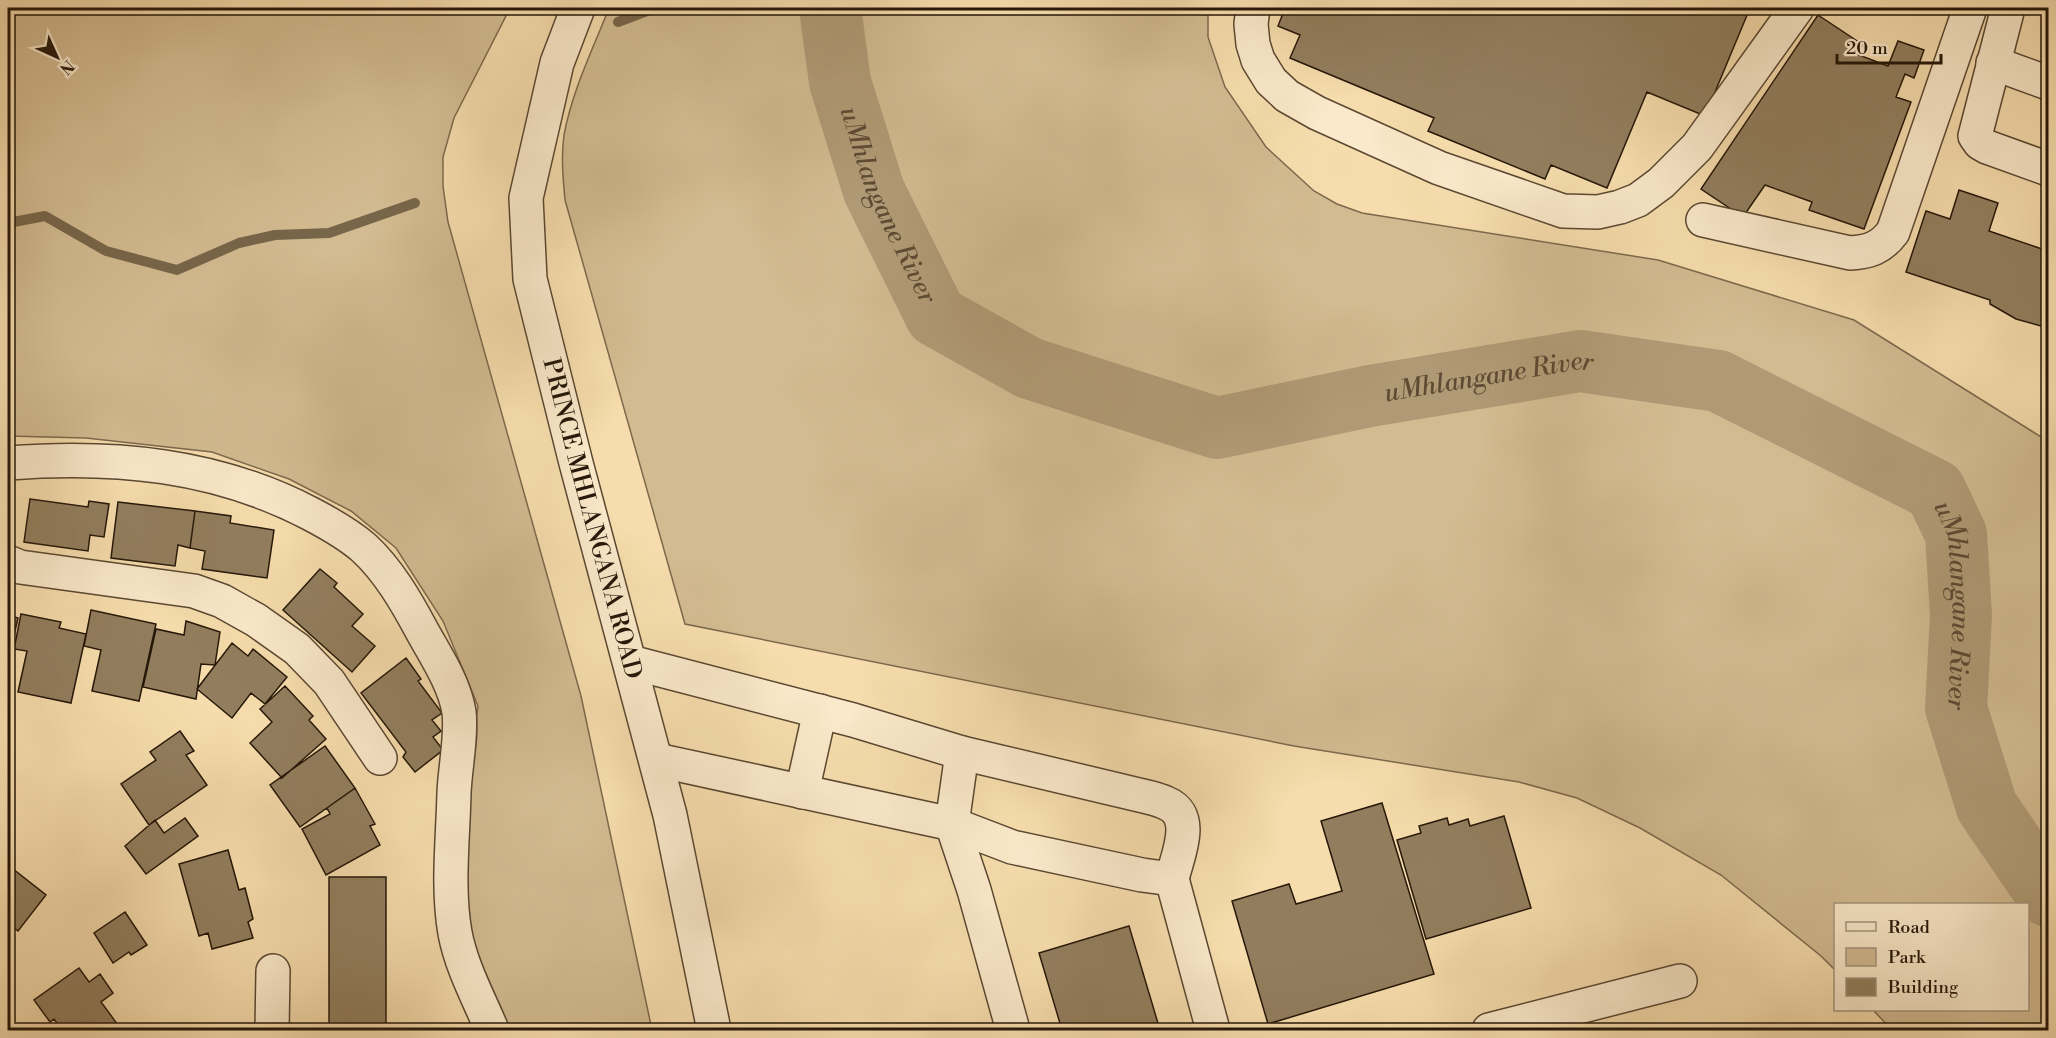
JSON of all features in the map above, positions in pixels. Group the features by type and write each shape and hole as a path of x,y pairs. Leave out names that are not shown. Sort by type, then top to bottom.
{"street":[{"name":"PRINCE MHLANGANA ROAD","path":"578,8 557,63 526,198 530,279 576,463 657,760 673,826 714,1030"},
{"path":"1253,8 1251,24 1253,44 1258,60 1271,81 1287,96 1317,113 1439,168 1563,211 1598,212 1638,200 1661,183 1697,147 1797,8"},
{"path":"1703,220 1850,253 1866,252 1886,242 1893,232 1970,8"},
{"path":"2008,8 1975,136 1980,143 1988,147 2049,170"},
{"path":"1993,63 2049,83"},
{"path":"8,463 57,459 110,460 199,472 280,498 343,531 365,549 384,570 410,609 443,669 459,711 452,905 455,935 465,966 492,1030"},
{"path":"8,562 20,567 194,591 222,601 256,620 297,649 329,682 380,758"},
{"path":"630,662 820,711 962,753 1167,803 1180,816 1183,826 1183,838 1172,879 1213,1030"},
{"path":"802,792 820,711"},
{"path":"962,753 952,824 974,890 1013,1030"},
{"path":"657,760 952,824 1012,847 1142,875 1172,879"},
{"path":"272,1030 273,970"},
{"path":"1489,1030 1680,981"}],"green space":[{"path":"8,8 510,8 454,118 443,157 443,186 448,222 581,696 652,1030 507,1030 471,941 463,879 464,808 478,706 443,621 396,548 351,511 289,479 212,452 86,438 8,436"},
{"path":"609,8 1208,8 1208,37 1225,87 1266,147 1314,191 1337,204 1362,213 1658,260 1854,320 2046,440 2048,442 2048,1030 1892,1030 1874,1011 2029,1011 2029,903 1834,903 1834,969 1721,875 1640,828 1577,798 1519,782 1294,746 685,624 565,200 564,135 578,86"}],"building":[{"path":"1285,8 1750,8 1705,116 1647,92 1607,188 1551,165 1545,179 1428,131 1434,118 1290,58 1300,35 1278,26"},
{"path":"1818,15 1863,45 1856,54 1888,66 1898,41 1924,50 1914,78 1905,74 1896,97 1911,102 1864,229 1809,210 1812,202 1765,185 1743,217 1701,189"},
{"path":"1959,190 1998,203 1989,231 2045,250 2048,238 2048,328 2016,319 1990,304 1990,300 1906,272 1926,211 1950,219"},
{"path":"30,499 88,507 89,501 109,504 104,537 90,535 88,551 24,542"},
{"path":"118,502 195,511 190,548 178,545 175,566 111,558"},
{"path":"195,511 231,516 230,523 274,530 267,578 202,569 205,551 190,548"},
{"path":"320,569 337,583 334,587 363,614 352,626 375,646 352,672 283,610"},
{"path":"91,610 156,624 139,701 92,691 101,650 84,646"},
{"path":"21,614 61,622 59,628 86,634 71,703 18,692 27,651 14,649"},
{"path":"8,615 18,618 8,662"},
{"path":"186,621 220,632 215,665 201,664 196,699 143,687 156,629 184,635"},
{"path":"232,643 248,656 253,649 287,677 265,704 251,693 232,718 197,689"},
{"path":"406,658 421,679 418,681 442,713 432,720 441,731 433,737 443,750 415,772 403,757 406,752 361,693"},
{"path":"285,686 313,716 309,720 326,739 282,778 250,743 272,722 260,709"},
{"path":"180,731 194,751 186,755 207,785 149,825 121,784 156,760 150,752"},
{"path":"325,746 355,788 300,827 270,785"},
{"path":"355,788 375,824 370,826 380,845 326,875 302,829 330,814 327,808"},
{"path":"1382,803 1434,974 1268,1024 1232,901 1289,884 1296,904 1342,891 1321,821"},
{"path":"1504,816 1531,908 1426,939 1397,840 1421,833 1419,826 1447,818 1449,825 1468,819 1470,826"},
{"path":"185,818 198,836 146,874 125,846 155,820 164,833"},
{"path":"228,850 239,890 245,888 253,919 248,922 253,938 212,949 208,933 199,936 179,864"},
{"path":"8,865 46,895 18,931 8,923"},
{"path":"329,877 386,877 386,1030 329,1030"},
{"path":"125,912 147,945 131,955 129,952 113,963 94,933"},
{"path":"1129,926 1160,1030 1062,1030 1039,953"},
{"path":"79,968 89,982 100,974 113,993 101,1002 118,1025 111,1030 62,1030 54,1019 50,1022 34,1000"},
{"path":"453,1026 488,1029 488,1030 452,1030"}],"waterway":[{"path":"618,22 655,8"},
{"name":"uMhlangane River","path":"830,8 840,82 874,191 936,316 1029,368 1217,428 1370,396 1580,361 1718,381 1935,490 1956,534 1961,615 1956,708 1987,807 2048,896"},
{"path":"8,223 45,216 106,251 177,270 239,243 275,235 329,233 415,203"}]}
